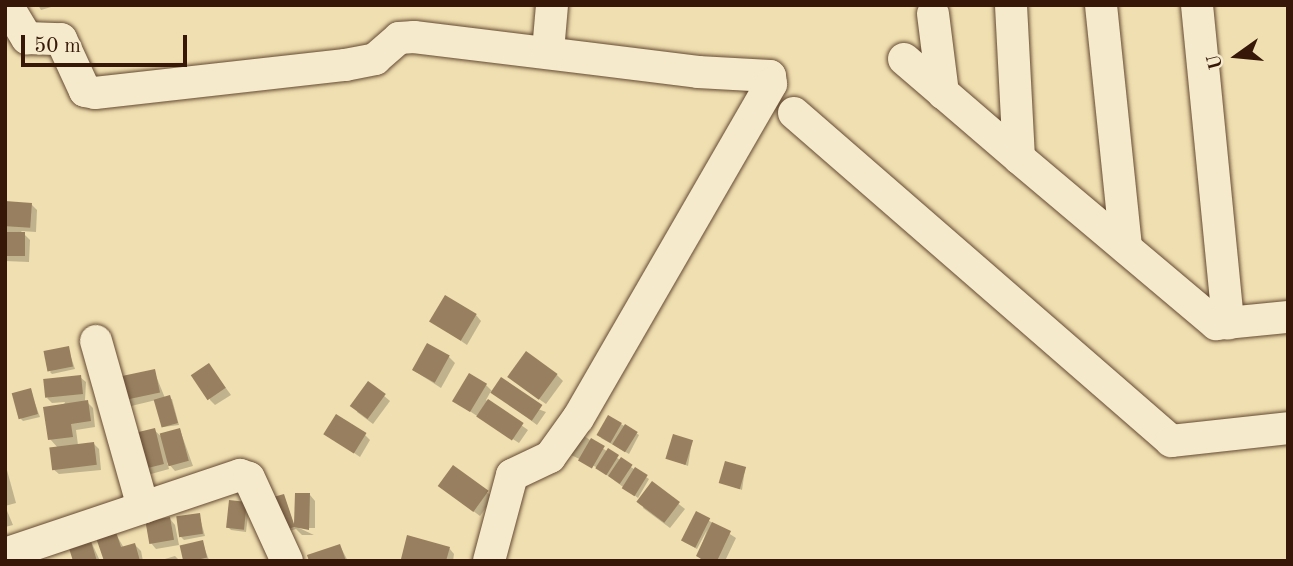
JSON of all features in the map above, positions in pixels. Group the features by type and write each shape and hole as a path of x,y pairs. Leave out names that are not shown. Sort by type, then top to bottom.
{"street":[{"path":"7,5 27,37 61,39 85,91 95,93 345,65 375,59 399,38 548,51 698,72 769,75 771,81 572,427 550,457 512,475 489,561"},
{"path":"548,51 552,5"},
{"path":"1011,5 1019,158"},
{"path":"1101,5 1126,248"},
{"path":"1197,5 1228,323"},
{"path":"933,14 943,93"},
{"path":"904,59 1216,324 1288,317"},
{"path":"794,113 1171,441 1288,428"},
{"path":"96,341 143,507"},
{"path":"5,554 244,476 287,561"}],"building":[{"path":"5,201 32,203 30,228 5,226"},
{"path":"5,232 25,232 25,256 5,256"},
{"path":"445,295 477,314 461,341 429,322"},
{"path":"427,343 450,356 435,383 412,370"},
{"path":"69,346 73,367 47,372 43,351"},
{"path":"526,351 558,374 539,400 507,377"},
{"path":"209,363 226,388 208,400 191,375"},
{"path":"155,369 160,392 119,401 114,378"},
{"path":"469,373 487,384 470,412 452,401"},
{"path":"81,375 83,394 45,398 43,379"},
{"path":"501,377 542,405 532,421 490,393"},
{"path":"368,381 386,394 368,419 350,406"},
{"path":"31,388 38,414 19,419 12,393"},
{"path":"170,395 178,423 162,428 154,400"},
{"path":"488,399 524,423 512,440 476,416"},
{"path":"88,400 91,421 71,424 73,437 48,440 43,407"},
{"path":"336,414 367,433 354,453 323,434"},
{"path":"608,415 622,423 610,443 596,435"},
{"path":"625,424 638,432 625,452 612,444"},
{"path":"155,428 164,464 144,469 135,433"},
{"path":"180,428 189,461 169,466 160,433"},
{"path":"673,434 693,440 685,465 665,459"},
{"path":"591,438 605,446 592,469 578,461"},
{"path":"94,442 97,465 52,470 49,447"},
{"path":"608,448 619,455 606,475 595,468"},
{"path":"621,457 633,465 620,484 608,476"},
{"path":"725,461 746,467 740,489 719,483"},
{"path":"453,465 489,491 473,512 438,486"},
{"path":"635,467 648,475 634,496 622,488"},
{"path":"652,481 680,502 664,523 636,502"},
{"path":"295,493 310,493 309,530 294,527 282,531 270,498 284,494 294,524"},
{"path":"229,500 247,502 244,530 226,528"},
{"path":"696,511 710,518 695,548 681,540"},
{"path":"200,513 203,534 179,537 176,516"},
{"path":"170,517 174,540 149,544 145,521"},
{"path":"712,522 731,531 717,561 705,561 696,556"},
{"path":"115,529 121,547 135,543 140,561 104,561 95,535"},
{"path":"89,535 97,561 73,561 67,542"},
{"path":"407,535 450,547 446,561 401,559"},
{"path":"203,540 207,558 183,561 180,545"},
{"path":"340,544 346,561 309,561 307,555"}]}
